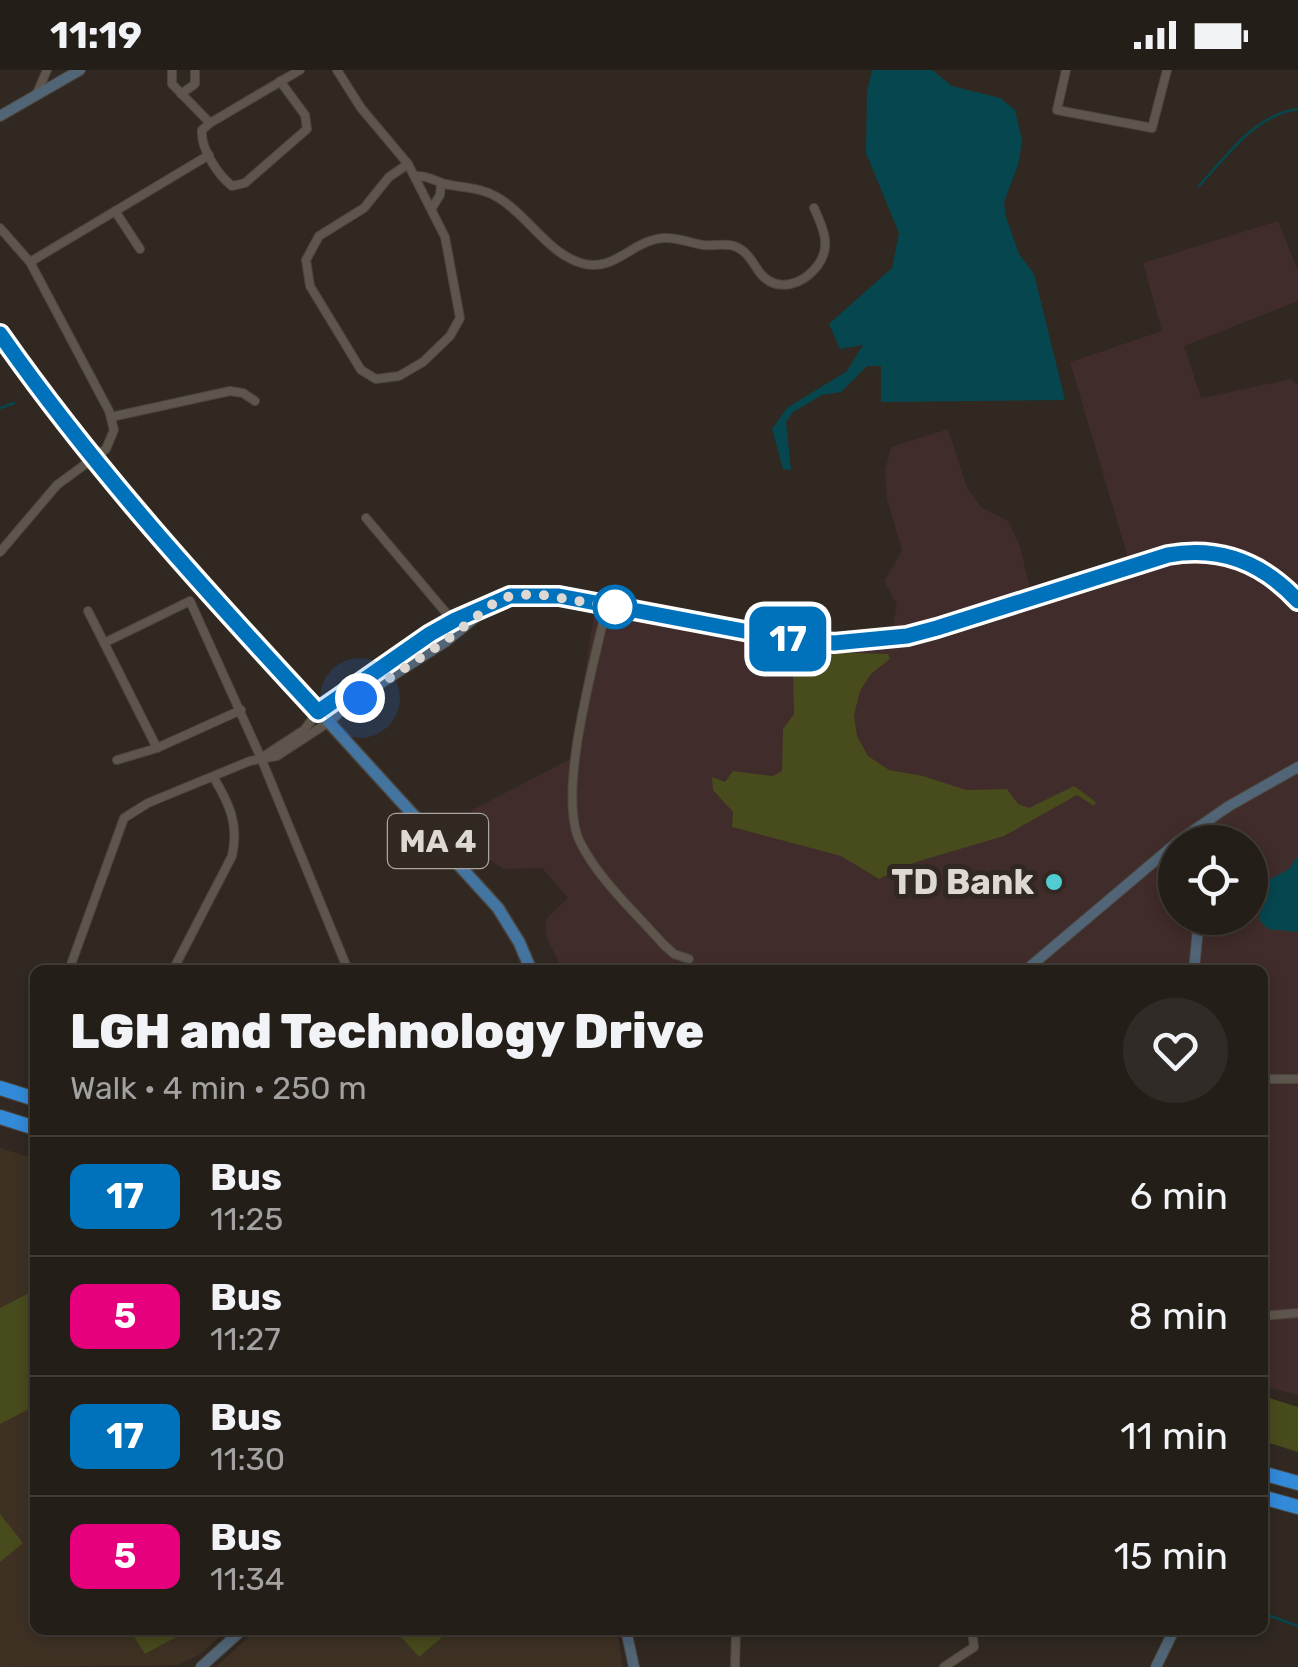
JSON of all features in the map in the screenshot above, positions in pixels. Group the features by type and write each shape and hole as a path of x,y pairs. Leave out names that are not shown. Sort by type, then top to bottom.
{"highway":[{"path":"0,1088 30,1097"},
{"path":"0,1117 30,1126"},
{"path":"1268,1474 1298,1483"},
{"path":"1268,1499 1298,1508"}],"main road":[{"name":"MA 4","path":"0,334 93,459 181,562 498,908 529,965"}],"street":[{"path":"35,97 47,70"},
{"path":"0,116 80,70"},
{"path":"172,70 170,81 210,122"},
{"path":"181,94 195,84 195,70"},
{"path":"280,82 307,118 304,132 241,186 228,183 200,136 210,122 300,70"},
{"path":"337,70 360,108 408,164 432,208 445,236 460,318 450,336 422,362 400,376 376,378 361,370 310,286 306,260 319,236 364,208 389,177 408,164"},
{"path":"1066,70 1057,110 1152,128 1167,70"},
{"path":"30,262 209,155"},
{"path":"416,176 495,196 561,252 582,264 615,262 648,241 669,238 706,246 733,246 747,254 767,279 782,285 803,280 822,259 826,241 814,208"},
{"path":"432,208 441,184"},
{"path":"115,211 140,249"},
{"path":"0,228 30,262 111,417 114,430 110,443 46,496 0,552"},
{"path":"111,417 230,391 255,401"},
{"path":"366,518 453,621"},
{"path":"70,965 124,818 148,803 262,758 304,730 318,712 408,648 453,621 510,596 536,594 801,641 874,640 907,636 976,617 1168,555 1204,551 1252,564 1284,585 1298,601"},
{"path":"104,642 190,600 262,758 346,965"},
{"path":"262,758 277,756 328,722 345,706 444,642 494,603"},
{"path":"607,605 572,787 573,822 592,862 663,944 674,954 689,959"},
{"path":"88,611 157,748"},
{"path":"117,760 157,748 241,710"},
{"path":"1201,825 1298,767"},
{"path":"175,965 232,856 237,836 232,809 214,778"},
{"path":"1208,820 1208,825"},
{"path":"1032,965 1158,858"},
{"path":"1194,965 1197,935"},
{"path":"1268,1079 1298,1078"},
{"path":"1268,1316 1298,1314"},
{"path":"201,1667 236,1635"},
{"path":"627,1635 634,1667"},
{"path":"735,1667 736,1635"},
{"path":"944,1667 974,1647 973,1635"},
{"path":"1156,1667 1172,1635"}],"shaded area":[{"path":"1278,221 1298,271 1298,301 1184,346 1201,398 1291,379 1298,386 1298,1395 1268,1387 1268,965 560,965 545,924 568,898 542,868 503,869 476,850 463,827 472,810 572,758 597,594 796,632 892,630 897,605 884,581 902,551 887,499 885,470 891,447 948,429 967,488 981,507 1008,521 1020,546 1030,589 1085,575 1128,558 1070,362 1162,331 1143,263"},
{"path":"0,1148 30,1157 30,1635 221,1635 199,1655 178,1665 0,1667"},
{"path":"251,1635 618,1635 623,1667 216,1667"}],"green space":[{"path":"792,651 888,654 890,659 871,674 860,691 854,715 857,736 868,756 889,770 966,790 1007,789 1018,804 1029,808 1074,786 1096,802 1094,806 1077,795 1004,836 916,862 879,879 841,856 732,827 733,812 713,790 712,777 725,782 733,771 773,776 782,771 783,729 794,714 793,677 785,657"},
{"path":"30,1293 30,1409 0,1424 0,1308"},
{"path":"1268,1398 1298,1407 1298,1452 1268,1443"},
{"path":"0,1514 23,1543 0,1562"},
{"path":"133,1635 180,1635 145,1654"},
{"path":"399,1635 444,1635 419,1657"}],"water":[{"path":"872,70 932,70 952,86 1000,98 1015,110 1022,141 1004,202 1006,217 1019,254 1034,274 1065,400 881,402 881,366 867,366 841,392 822,395 793,412 786,422 791,470 783,469 772,429 787,408 847,371 863,345 840,349 829,324 892,268 899,233 866,153 867,92"},
{"path":"1298,855 1298,932 1268,929 1268,880 1289,869"}],"waterway":[{"path":"1199,186 1255,128 1298,109"},
{"path":"0,408 14,403"},
{"path":"1268,1615 1298,1626"}],"bus line":[{"name":"17","path":"0,334 71,433 123,496 318,712 430,634 510,596 559,596 801,641 834,643 907,636 1168,555 1204,551 1252,564 1284,585 1298,601"}],"place":[{"name":"TD Bank","path":"1054,882"}],"route":[{"path":"360,698 494,603 510,596 559,596 615,607"}]}
